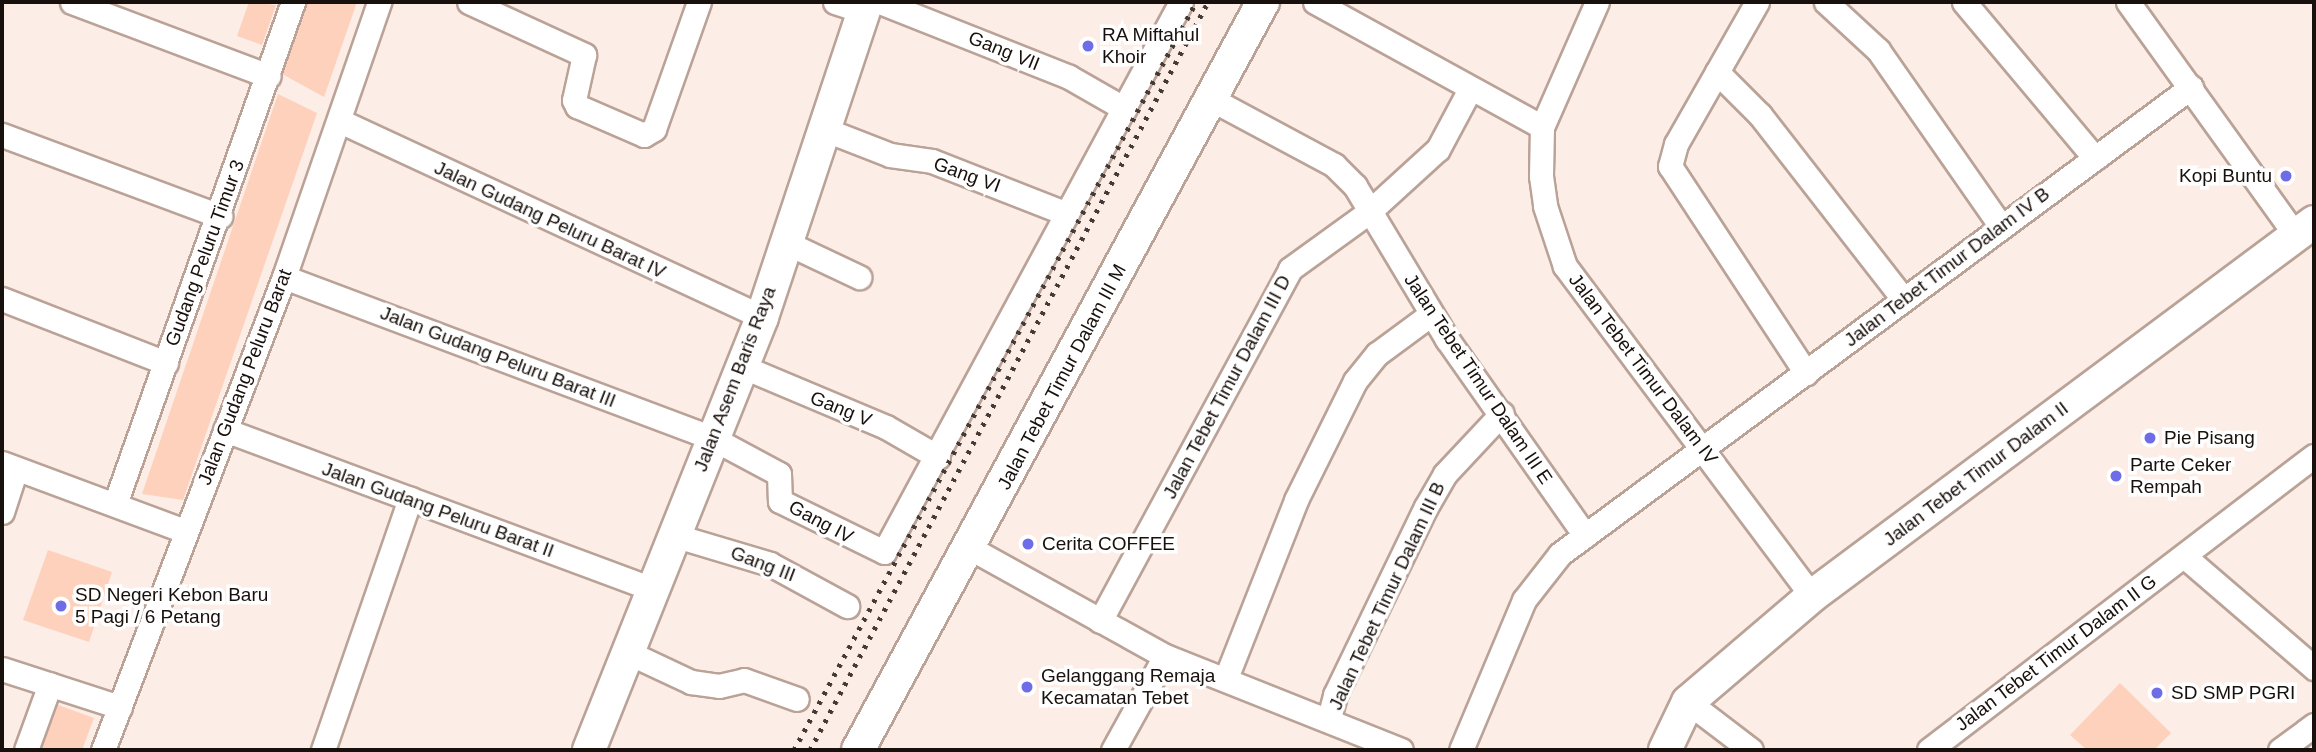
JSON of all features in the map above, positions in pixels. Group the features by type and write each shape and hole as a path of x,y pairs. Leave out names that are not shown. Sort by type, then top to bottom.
{"street":[{"path":"72,2 269,76"},
{"name":"Gudang Peluru Timur 3","path":"115,504 220,216 293,2"},
{"name":"Jalan Gudang Peluru Barat","path":"103,750 284,277 379,2"},
{"path":"469,2 584,55 574,100 577,106 620,127 649,134 699,2"},
{"path":"938,457 1181,2"},
{"name":"Jalan Tebet Timur Dalam III M","path":"858,750 970,548 1263,2"},
{"path":"1315,2 1542,127"},
{"path":"1757,2 1676,144 1670,166 1806,373"},
{"path":"1826,2 1878,50 2001,226"},
{"path":"1964,2 2095,158"},
{"path":"2128,2 2305,229"},
{"name":"Jalan Tebet Timur Dalam IV","path":"1593,3 1542,127 1545,206 1565,266 1812,596"},
{"name":"Gang VII","path":"861,4 1069,77 1125,109"},
{"name":"Jalan Asem Baris Raya","path":"597,748 627,652 762,317 826,130 861,4"},
{"path":"1717,72 1760,115 1903,299"},
{"name":"Jalan Tebet Timur Dalam IV B","path":"1461,750 1524,600 1537,579 1585,535 2192,87"},
{"name":"Jalan Tebet Timur Dalam III D","path":"1100,621 1290,269 1370,211 1438,149 1470,89"},
{"name":"Jalan Tebet Timur Dalam III E","path":"1211,99 1334,165 1355,186 1431,314 1585,535"},
{"name":"Jalan Gudang Peluru Barat IV","path":"340,121 762,317"},
{"name":"Gang VI","path":"826,130 890,155 932,161 1067,214"},
{"path":"2,135 220,216"},
{"name":"Jalan Tebet Timur Dalam II","path":"1665,750 1688,702 1812,596 2305,229"},
{"path":"787,243 859,276"},
{"name":"Jalan Gudang Peluru Barat III","path":"284,277 712,438"},
{"path":"2,299 166,363"},
{"path":"1226,678 1296,500 1355,381 1377,354 1431,314"},
{"name":"Gang V","path":"741,366 886,427 938,457"},
{"name":"Jalan Tebet Timur Dalam III B","path":"1329,718 1335,695 1426,507 1445,474 1502,413"},
{"name":"Jalan Gudang Peluru Barat II","path":"225,430 652,589"},
{"name":"Gang IV","path":"712,438 779,474 780,500 878,552 887,551 938,457"},
{"name":"Jalan Tebet Timur Dalam II G","path":"1928,750 2314,456"},
{"path":"2,512 9,466 185,531"},
{"path":"323,750 410,499"},
{"name":"Gang III","path":"673,535 770,564 847,606"},
{"path":"970,548 1165,656 1329,718 1401,750"},
{"path":"2184,556 2314,668"},
{"path":"627,652 691,682 719,686 744,680 797,699"},
{"path":"1113,750 1165,656"},
{"path":"2,669 120,707"},
{"path":"26,750 50,684"},
{"path":"1688,702 1751,750"},
{"path":"2280,750 2314,725"}],"shaded area":[{"path":"249,2 276,5 262,45 237,36"},
{"path":"304,2 357,2 324,97 282,74"},
{"path":"278,94 317,113 183,500 142,494"},
{"path":"48,550 112,572 89,642 23,620"},
{"path":"2120,683 2171,733 2154,750 2087,750 2070,735"},
{"path":"58,705 94,718 82,750 41,750"}],"railway":[{"path":"794,750 1196,2"},
{"path":"810,750 1208,2"}],"place":[{"name":"RA Miftahul Khoir","path":"1088,46"},
{"name":"Kopi Buntu","path":"2286,176"},
{"name":"Pie Pisang","path":"2150,438"},
{"name":"Parte Ceker Rempah","path":"2116,476"},
{"name":"Cerita COFFEE","path":"1028,544"},
{"name":"SD Negeri Kebon Baru 5 Pagi / 6 Petang","path":"61,606"},
{"name":"Gelanggang Remaja Kecamatan Tebet","path":"1027,687"},
{"name":"SD SMP PGRI","path":"2157,693"}]}
